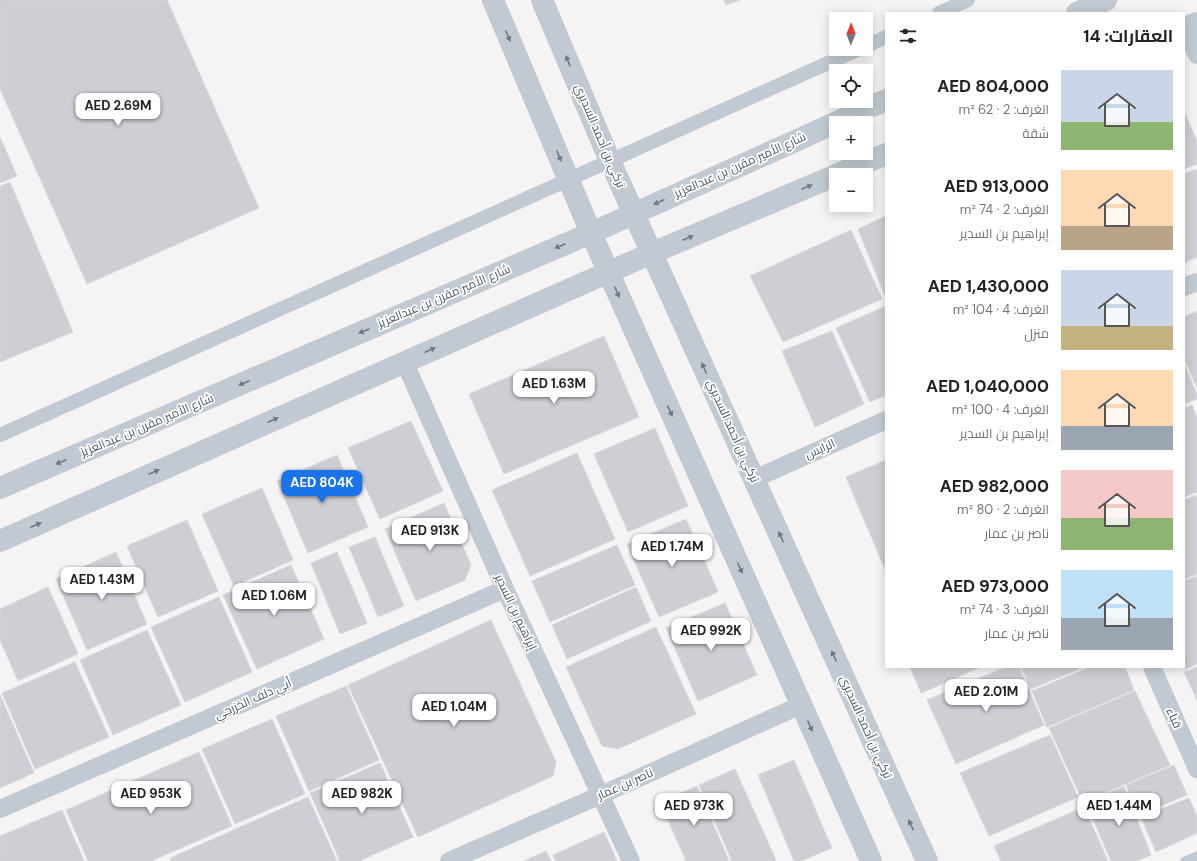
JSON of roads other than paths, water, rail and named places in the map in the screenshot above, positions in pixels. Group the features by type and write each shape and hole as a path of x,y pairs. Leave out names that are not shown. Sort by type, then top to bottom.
{"street":[{"path":"493,0 608,272 871,861"},
{"name":"تركي بن أحمد السديري","path":"542,0 610,162 927,861"},
{"path":"941,12 968,0"},
{"path":"1079,12 1106,0"},
{"path":"1189,26 1197,55"},
{"path":"873,43 885,37"},
{"path":"0,435 845,56"},
{"name":"شارع الأمير مقرن بن عبدالعزيز","path":"0,488 591,233 885,100"},
{"path":"0,541 404,361 652,253 885,154"},
{"path":"1185,287 1197,282"},
{"name":"إبراهيم بن السدير","path":"404,361 505,590 631,861"},
{"name":"الرايس","path":"754,479 885,420"},
{"name":"أبي دلف الخزرجي","path":"0,809 505,590"},
{"name":"قباء","path":"1152,668 1197,769"},
{"name":"ناصر بن عمار","path":"449,861 601,795 801,705"}],"lane":[{"path":"1185,861 1197,856"}]}
